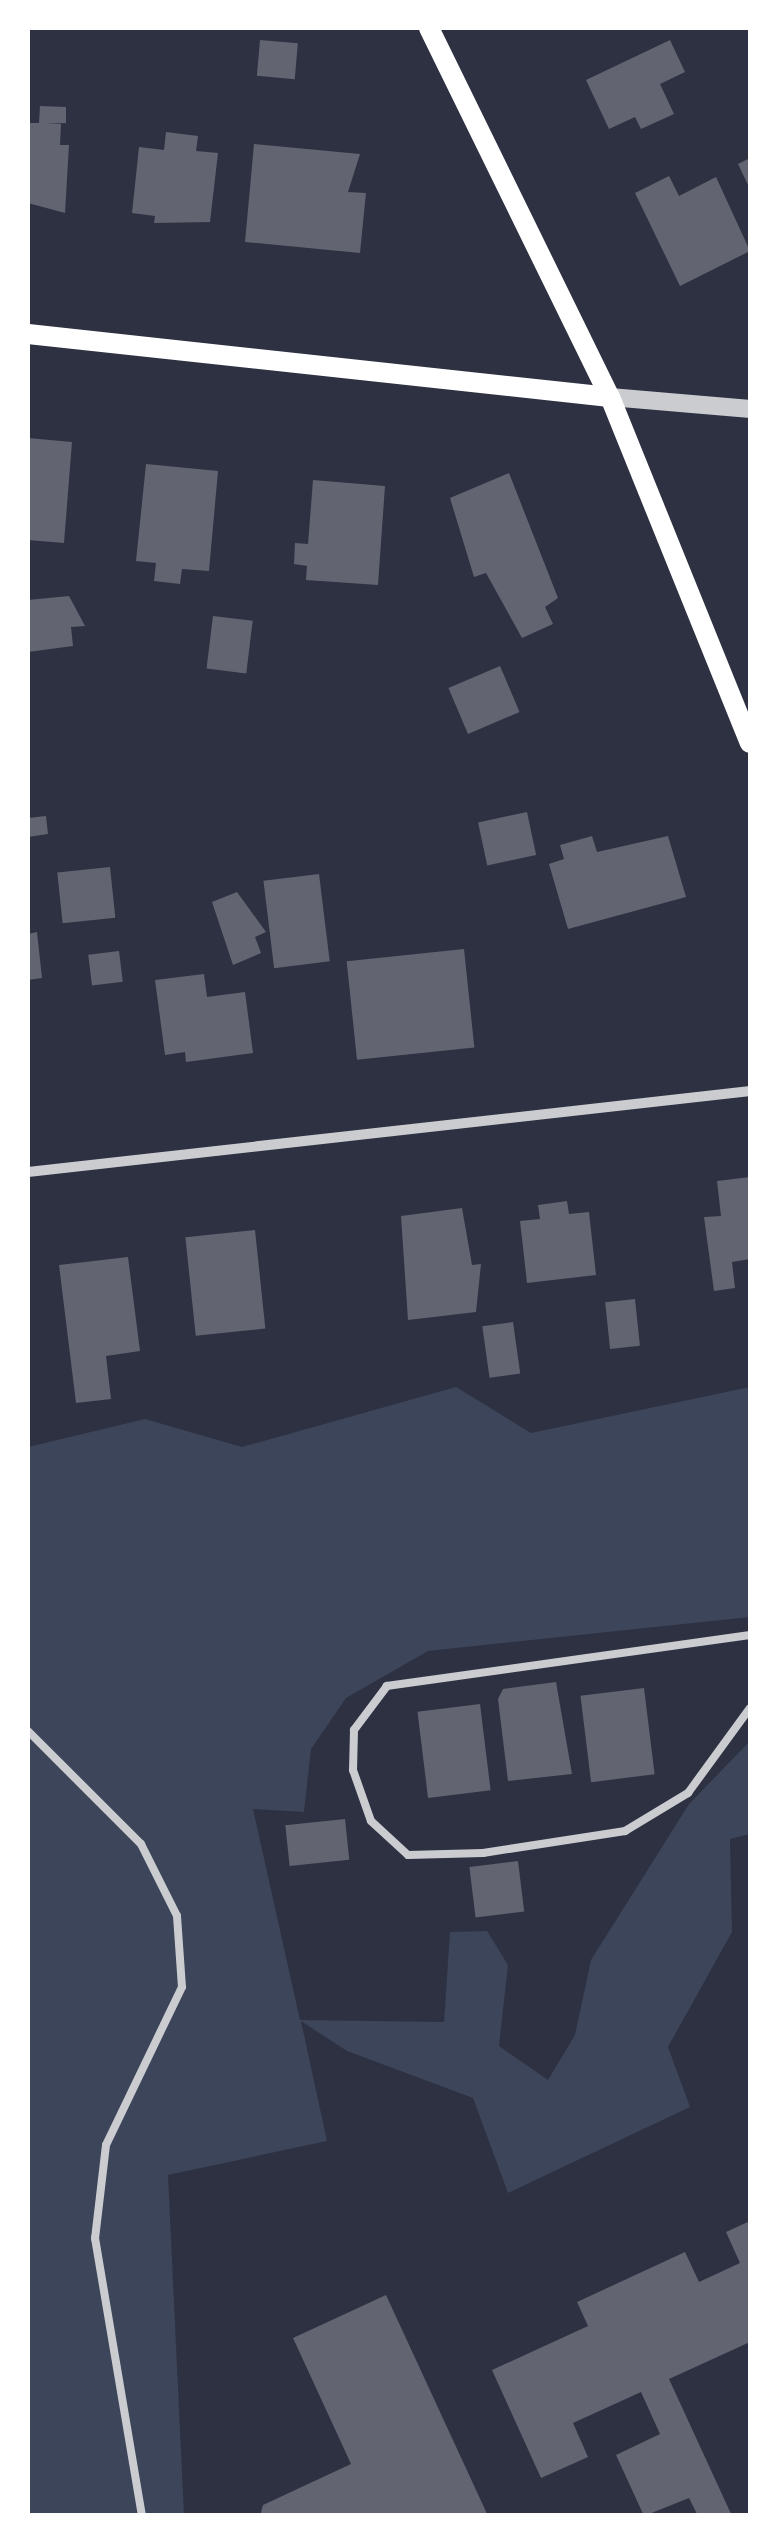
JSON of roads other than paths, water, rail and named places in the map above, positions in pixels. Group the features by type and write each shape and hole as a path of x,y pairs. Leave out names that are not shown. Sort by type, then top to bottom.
{"main road":[{"path":"430,28 610,396 750,742"},
{"path":"28,334 610,396"}],"street":[{"path":"610,396 750,409"},
{"path":"28,1172 750,1091"}],"lane":[{"path":"750,1634 387,1686 354,1730 353,1770 371,1822 408,1855 482,1853 625,1831 688,1793 750,1708"},
{"path":"28,1731 141,1844 177,1916 182,1986 106,2145 95,2238 142,2516"}]}
